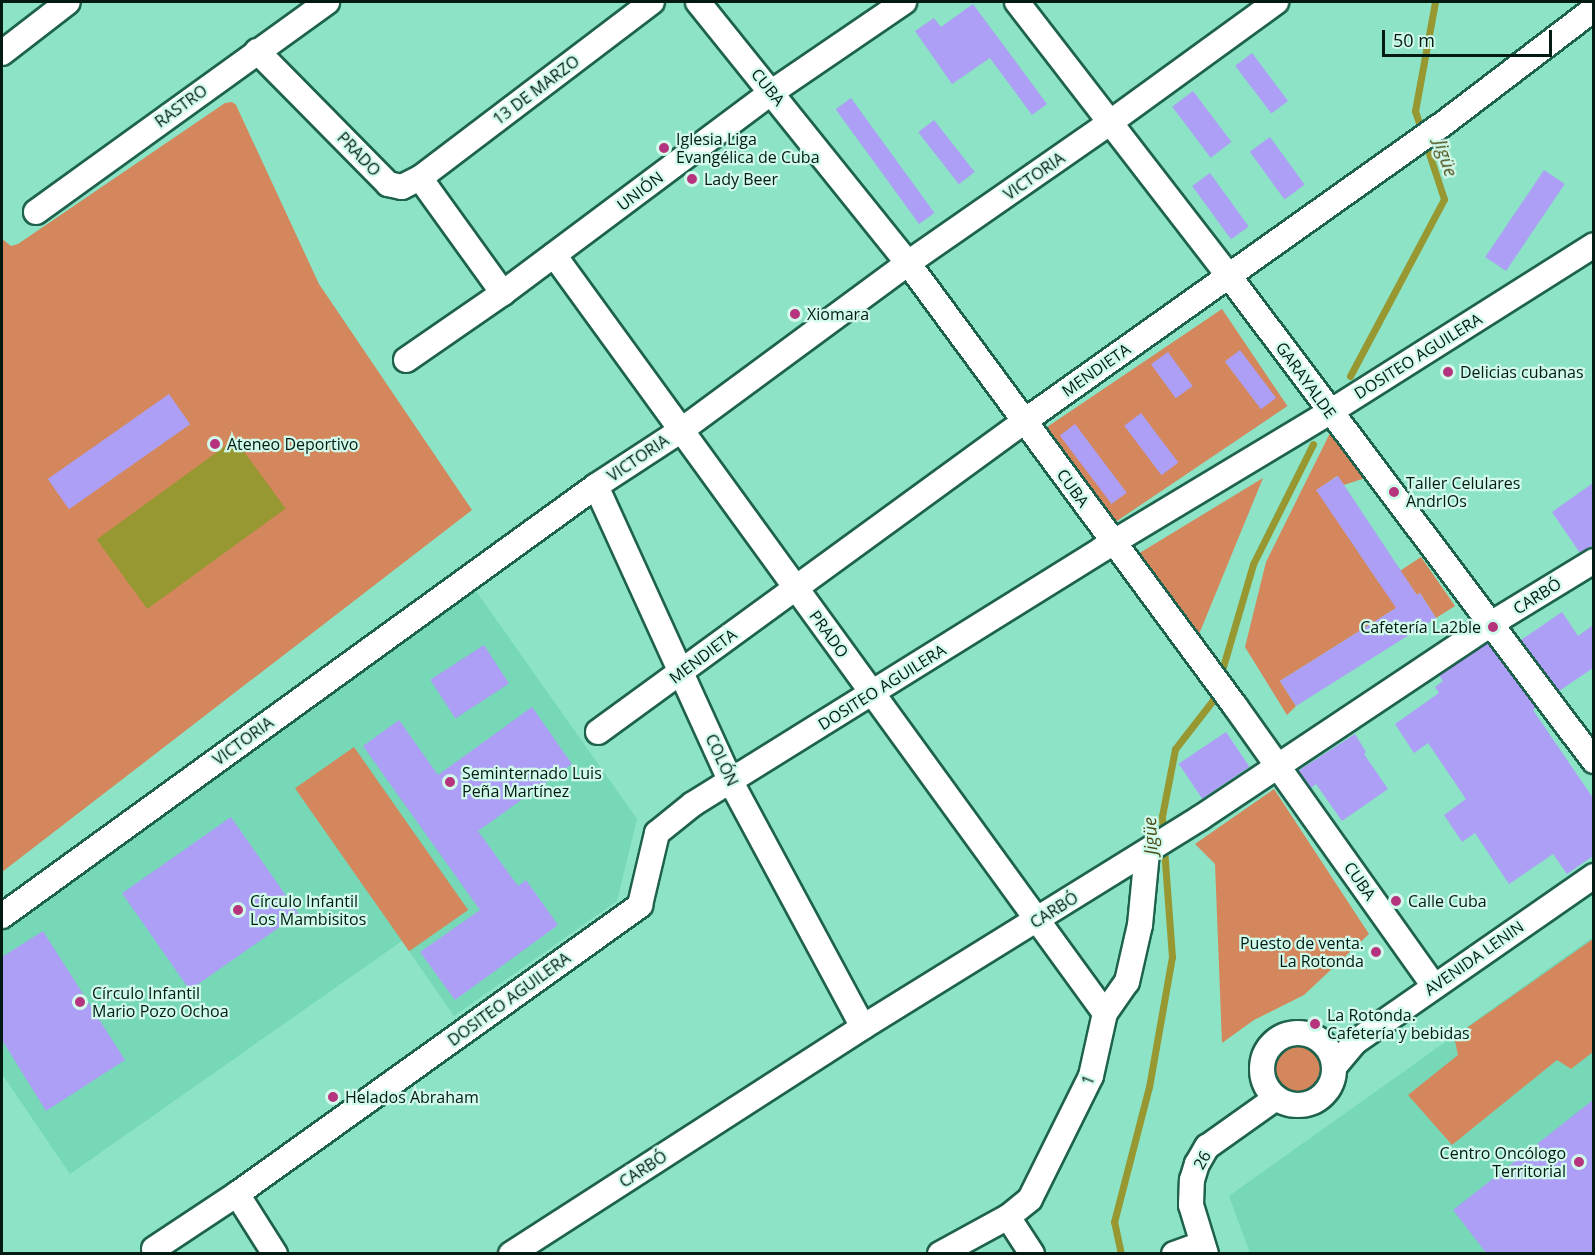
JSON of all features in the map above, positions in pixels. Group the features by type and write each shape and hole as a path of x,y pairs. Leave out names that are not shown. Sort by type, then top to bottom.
{"street":[{"path":"2,53 68,2"},
{"name":"RASTRO","path":"36,212 327,2"},
{"name":"13 DE MARZO","path":"420,178 652,2"},
{"name":"CUBA","path":"698,2 908,263 1112,543 1235,706 1434,986"},
{"name":"UNIÓN","path":"406,360 503,293 772,92 904,2"},
{"name":"GARAYALDE","path":"1017,2 1229,276 1489,625 1593,760"},
{"name":"VICTORIA","path":"2,916 596,486 682,429 908,263 1111,122 1276,2"},
{"name":"MENDIETA","path":"598,732 1025,421 1439,127 1593,9"},
{"name":"PRADO","path":"257,51 388,184 402,187 420,178"},
{"path":"420,178 503,293"},
{"name":"DOSITEO AGUILERA","path":"154,1249 237,1194 640,905 657,833 693,804 1112,543 1330,412 1593,245"},
{"name":"PRADO","path":"554,255 1105,1013"},
{"name":"COLÓN","path":"596,486 731,782 863,1027"},
{"name":"CARBÓ","path":"511,1254 863,1027 1147,852 1489,625 1593,561"},
{"name":"1","path":"940,1254 1008,1217 1030,1199 1091,1076 1105,1013 1127,982 1140,925 1147,852"},
{"name":"AVENIDA LENIN","path":"1276,1098 1293,1104 1311,1102 1328,1088 1334,1067 1355,1041 1593,876"},
{"path":"1276,1098 1268,1089 1263,1071 1266,1053 1273,1043 1295,1033 1307,1034 1318,1039 1355,1041"},
{"path":"1318,1039 1332,1057 1334,1067"},
{"name":"26","path":"1204,1249 1191,1205 1192,1180 1197,1164 1208,1147 1276,1098"},
{"path":"237,1194 275,1254"},
{"path":"1008,1217 1032,1254"},
{"path":"1174,1254 1204,1249"}],"shaded area":[{"name":"Ateneo Deportivo","path":"232,102 236,105 319,284 472,510 2,872 2,239 11,246 18,244 225,103"},
{"path":"1222,309 1287,406 1106,528 1040,431"},
{"path":"1334,425 1371,476 1344,485 1337,476 1317,490 1380,584 1421,557 1455,606 1436,618 1420,593 1280,681 1296,706 1287,715 1245,647 1266,562"},
{"path":"235,439 286,509 147,609 97,540"},
{"path":"1263,478 1195,644 1133,557"},
{"path":"471,584 637,819 617,901 454,1016 402,941 70,1174 2,1074 2,929 264,745 258,736"},
{"path":"354,747 468,910 409,951 295,788"},
{"path":"1274,789 1369,934 1304,995 1254,1020 1222,1043 1215,864 1195,844"},
{"path":"1593,937 1593,1253 1250,1253 1229,1196"},
{"path":"1593,939 1593,1052 1571,1069 1557,1060 1452,1145 1408,1095 1458,1055 1454,1037"},
{"path":"1292,1045 1302,1045 1314,1052 1321,1064 1321,1074 1314,1086 1302,1093 1292,1093 1277,1082 1273,1074 1273,1064 1284,1049"}],"building":[{"path":"973,4 1047,104 1032,115 990,58 952,84 915,31 934,18 941,27"},
{"path":"1252,53 1288,101 1271,114 1235,66"},
{"path":"1193,91 1232,142 1211,158 1172,107"},
{"path":"851,98 934,213 919,224 836,109"},
{"path":"934,120 975,172 959,184 918,132"},
{"path":"1270,137 1305,185 1284,199 1250,152"},
{"path":"1544,170 1565,184 1506,271 1485,257"},
{"path":"1210,173 1249,226 1231,239 1192,186"},
{"path":"1240,350 1276,398 1261,409 1225,361"},
{"path":"1168,352 1193,386 1176,398 1151,364"},
{"path":"169,394 190,424 69,509 48,479"},
{"path":"1141,413 1178,463 1162,475 1124,426"},
{"path":"1075,424 1127,493 1112,504 1060,435"},
{"path":"1338,476 1417,595 1420,593 1436,618 1296,706 1280,681 1396,608 1316,490"},
{"path":"1593,483 1593,545 1580,553 1552,512"},
{"path":"1562,612 1578,636 1593,625 1593,668 1559,691 1521,640"},
{"path":"1487,643 1536,707 1533,710 1593,798 1593,856 1567,874 1553,854 1509,884 1475,833 1462,842 1444,815 1466,799 1428,743 1414,753 1395,724 1439,693 1435,687 1443,681 1439,675"},
{"path":"484,645 509,684 455,718 430,680"},
{"path":"532,707 572,764 478,831 518,886 526,880 558,925 455,1000 420,952 480,910 363,746 399,720 438,775"},
{"path":"1226,732 1249,767 1202,799 1179,764"},
{"path":"1355,734 1366,752 1364,754 1388,789 1342,821 1316,784 1311,788 1298,771"},
{"name":"Círculo Infantil Los Mambisitos","path":"231,817 299,914 190,990 122,893"},
{"path":"43,931 125,1060 46,1111 2,1040 2,957"},
{"path":"1593,1100 1593,1254 1487,1254 1453,1210"}],"waterway":[{"name":"Jigüe","path":"1350,376 1444,199 1415,111 1435,2"},
{"name":"Jigüe","path":"1220,677 1253,564 1313,444"},
{"name":"Jigüe","path":"1163,836 1162,816 1175,749 1213,700 1216,690"},
{"name":"Jigüe","path":"1121,1254 1114,1222 1149,1087 1172,957 1164,847"}],"place":[{"name":"Iglesia Liga Evangélica de Cuba","path":"664,148"},
{"name":"Lady Beer","path":"692,179"},
{"name":"Xiomara","path":"795,314"},
{"name":"Delicias cubanas","path":"1448,372"},
{"name":"Ateneo Deportivo","path":"215,444"},
{"name":"Taller Celulares AndrIOs","path":"1394,492"},
{"name":"Cafetería La2ble","path":"1493,627"},
{"name":"Seminternado Luis Peña Martínez","path":"450,782"},
{"name":"Calle Cuba","path":"1396,901"},
{"name":"Círculo Infantil Los Mambisitos","path":"238,910"},
{"name":"Puesto de venta. La Rotonda","path":"1376,952"},
{"name":"Círculo Infantil Mario Pozo Ochoa","path":"80,1002"},
{"name":"La Rotonda. Cafetería y bebidas","path":"1315,1024"},
{"name":"Helados Abraham","path":"333,1097"},
{"name":"Centro Oncólogo Territorial","path":"1579,1162"}]}
